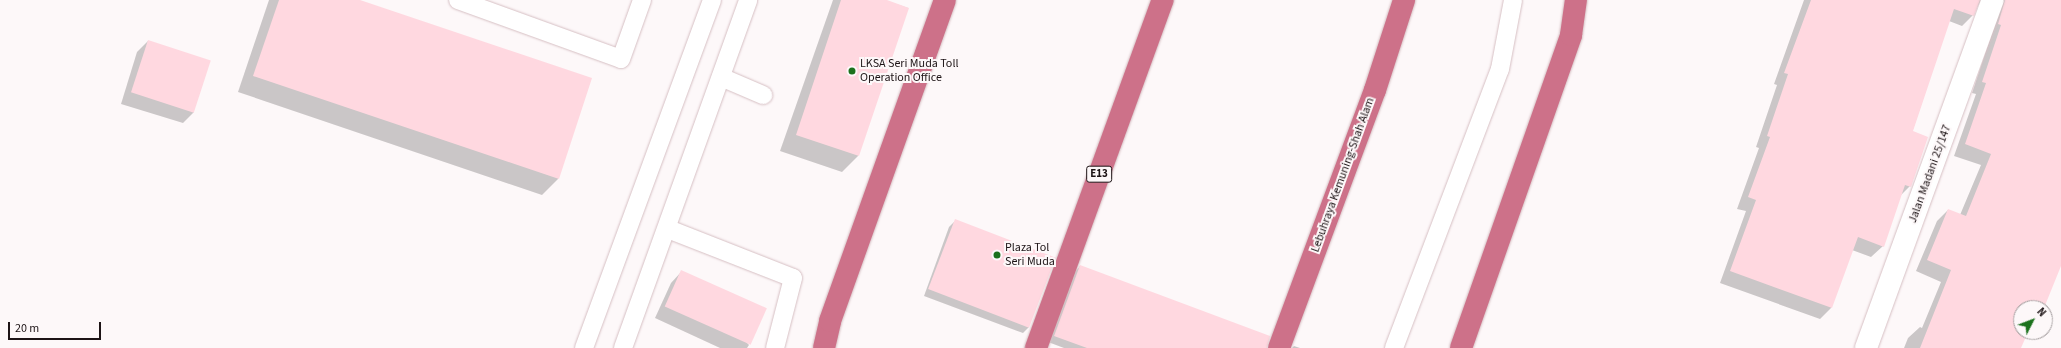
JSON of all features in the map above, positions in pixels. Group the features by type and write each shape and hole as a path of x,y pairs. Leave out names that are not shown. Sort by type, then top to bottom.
{"highway":[{"path":"824,348 830,321 945,0"},
{"name":"E13","path":"1036,348 1163,0"},
{"name":"Lebuhraya Kemuning-Shah Alam","path":"1279,348 1375,90 1404,0"},
{"path":"1461,348 1570,35 1576,0"}],"street":[{"name":"Jalan Madani 25/147","path":"1866,348 1993,0"}],"lane":[{"path":"458,0 621,59 642,0"},
{"path":"584,348 712,0"},
{"path":"623,348 668,229 748,0"},
{"path":"1394,348 1500,69 1513,0"},
{"path":"721,77 763,95"},
{"path":"668,229 793,278 775,348"}],"building":[{"path":"279,0 360,0 592,78 559,179 253,76"},
{"name":"LKSA Seri Muda Toll Operation Office","path":"841,0 887,0 909,8 859,156 796,135"},
{"path":"1811,0 1980,0 1974,16 1954,9 1913,131 1928,137 1911,187 1905,185 1884,247 1858,237 1832,308 1730,271 1756,200 1748,197 1770,137 1767,136 1788,74 1784,73"},
{"path":"2005,0 2061,0 2061,266 2047,300 2013,300 2013,340 2024,340 2021,348 1920,348 1951,270 1927,260 1948,209 1966,216 1991,154 1965,144 1986,83 1982,82 2001,25 1998,24"},
{"path":"148,40 211,60 194,113 131,92"},
{"path":"955,219 1056,258 1029,328 928,289"},
{"path":"1080,265 1270,336 1267,348 1087,348 1054,336"},
{"path":"681,270 767,308 751,345 665,307"}],"place":[{"name":"LKSA Seri Muda Toll Operation Office","path":"852,71"},
{"name":"Plaza Tol Seri Muda","path":"997,255"}]}
